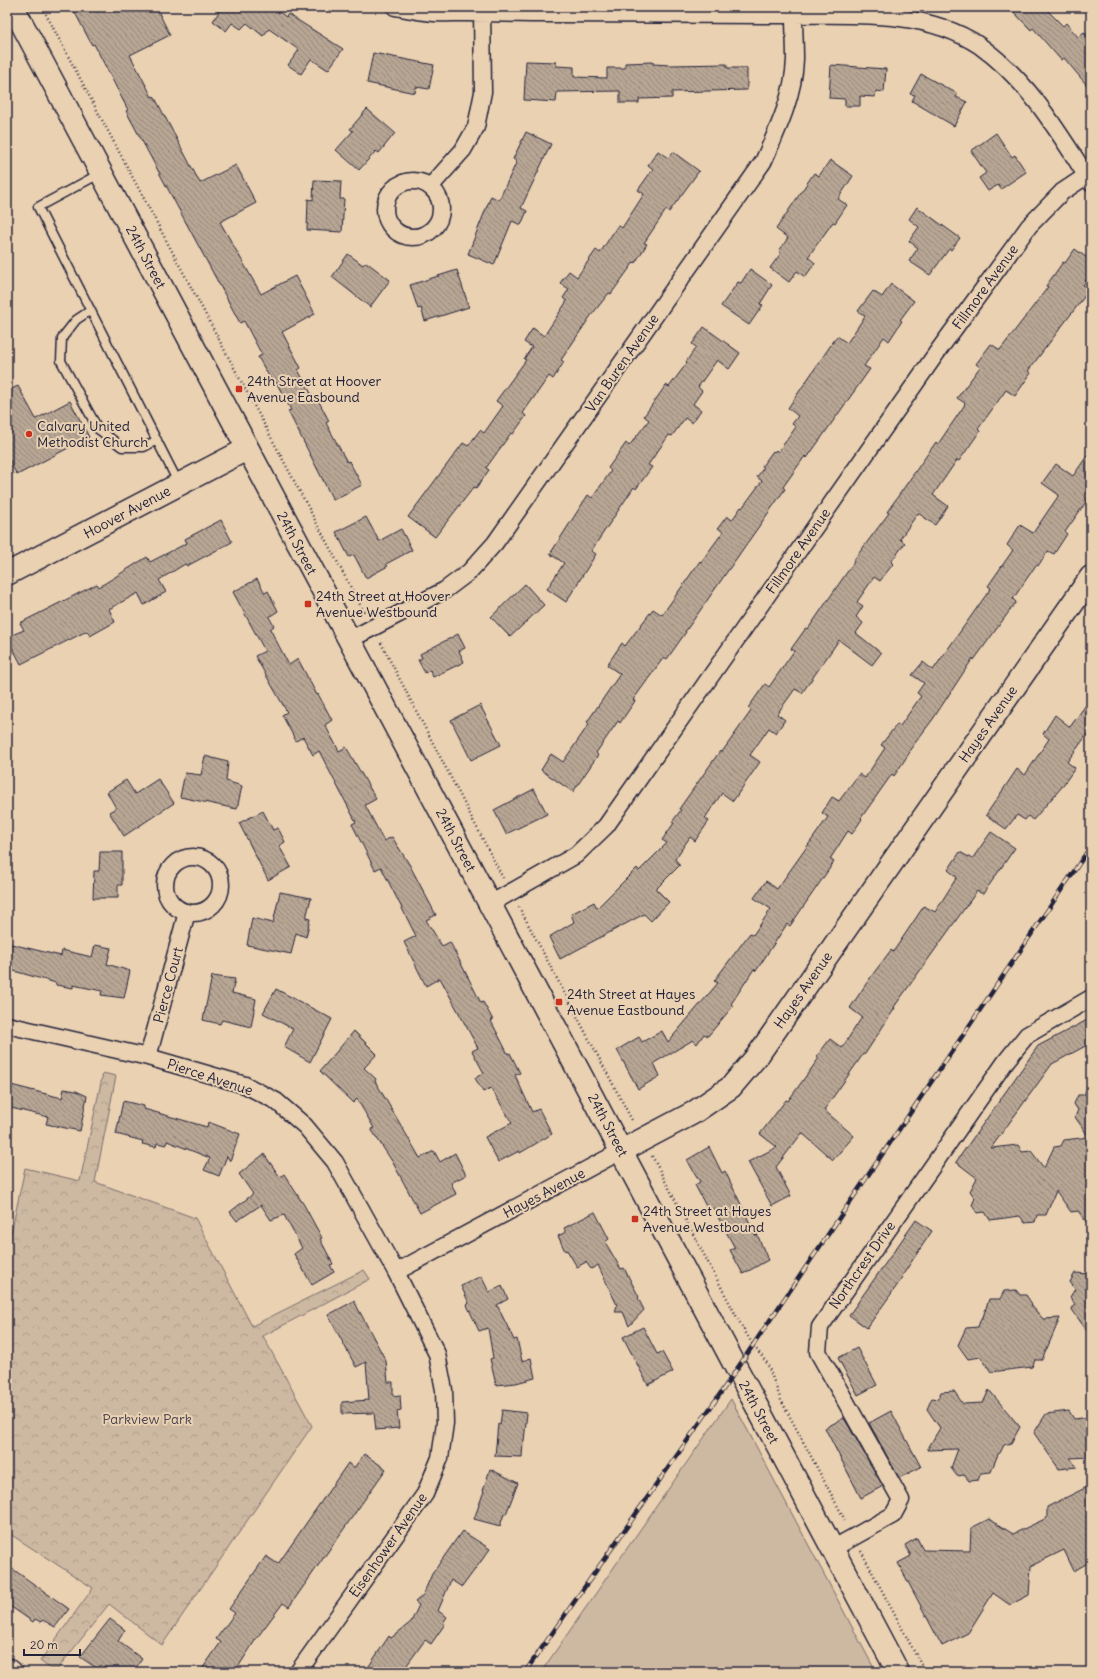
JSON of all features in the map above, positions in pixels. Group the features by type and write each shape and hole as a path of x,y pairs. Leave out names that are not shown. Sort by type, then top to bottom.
{"main road":[{"name":"24th Street","path":"13,7 898,1672"},
{"name":"Hoover Avenue","path":"7,574 247,449"},
{"name":"Hayes Avenue","path":"621,1151 693,1113 731,1087 758,1055 1091,577"}],"street":[{"path":"395,7 426,12 482,10 794,15 861,14 921,21 949,30 979,46 1007,69 1032,95 1055,126 1089,179"},
{"path":"430,187 463,150 476,127 483,92 482,10"},
{"name":"Van Buren Avenue","path":"349,640 445,590 468,572 495,543 763,162 778,130 789,99 795,60 794,15"},
{"name":"Fillmore Avenue","path":"490,904 576,855 606,826 938,351 1029,226 1062,192 1089,179"},
{"name":"Pierce Court","path":"148,1057 187,912"},
{"name":"Northcrest Drive","path":"832,1548 893,1515 901,1500 818,1352 820,1327 844,1290 1006,1061 1027,1036 1091,998"},
{"name":"Pierce Avenue","path":"7,1025 148,1057 245,1085 276,1101 305,1126 335,1162 396,1272"},
{"name":"Hayes Avenue","path":"396,1272 621,1151"},
{"name":"Eisenhower Avenue","path":"298,1672 426,1494 440,1458 445,1423 444,1390 438,1354 396,1272"},
{"path":"7,1666 15,1672"}],"lane":[{"path":"102,173 38,206 179,484"},
{"path":"91,310 76,320 62,338 61,361 98,429 122,447 144,447 157,440"}],"path":[{"path":"42,7 740,1323 753,1345 767,1362 781,1400 925,1672"}],"green space":[{"name":"Parkview Park","path":"103,1073 116,1076 95,1182 195,1218 252,1326 364,1270 370,1279 263,1336 312,1426 162,1645 109,1604 55,1672 40,1661 93,1588 7,1532 7,1253 25,1168 80,1181"},
{"path":"731,1399 876,1672 541,1672"}],"building":[{"path":"72,7 156,7 170,35 130,55 152,97 154,96 200,183 236,165 256,203 220,222 261,294 295,276 315,314 282,332 301,368 298,370 313,397 316,396 329,421 326,423 347,462 349,461 362,485 333,500 288,411 291,410 276,382 273,383 258,357 262,355 244,321 240,323 126,111 128,110 94,44 92,45"},
{"path":"212,7 273,7 286,17 288,14 343,49 328,70 311,59 301,74 288,65 299,50 269,29 263,36 247,23 241,29 232,23 226,31 213,21 219,12"},
{"path":"1009,7 1044,7 1063,26 1066,23 1078,37 1084,32 1091,40 1091,90 1064,58 1061,60 1033,28 1031,30"},
{"path":"373,53 434,65 429,89 416,87 415,93 367,83"},
{"path":"526,61 556,62 556,66 574,67 574,77 607,78 607,68 625,68 625,63 653,62 653,64 671,65 727,64 727,68 747,68 747,90 672,92 672,98 639,99 639,103 620,103 620,91 557,92 556,102 524,100"},
{"path":"831,65 886,69 884,92 876,91 875,97 860,96 860,106 845,106 845,99 829,98"},
{"path":"921,74 958,94 956,97 967,102 954,126 912,101 915,95 910,94"},
{"path":"367,109 395,133 379,153 376,151 359,170 336,150 353,131 350,129"},
{"path":"526,132 551,144 521,208 527,211 521,225 512,221 494,265 468,254 491,196 499,200 517,161 513,159"},
{"path":"996,133 1012,157 1015,155 1026,172 1001,189 998,185 988,191 979,178 986,173 971,151"},
{"path":"658,151 668,158 673,152 699,171 669,212 666,210 644,243 647,244 635,263 634,262 611,294 609,293 590,317 561,360 564,362 553,379 549,376 523,413 526,416 513,434 511,433 486,468 489,470 435,537 408,517 463,443 468,446 480,430 484,433 503,406 496,401 526,360 524,359 532,347 524,342 533,328 544,336 567,301 563,298 569,289 560,283 569,271 577,277 596,250 600,253 618,225 622,228 644,194 638,190 653,169 648,165"},
{"path":"830,160 853,176 838,199 847,205 835,223 833,222 808,257 815,263 805,277 797,271 789,282 770,268 781,253 779,251 788,238 776,229 814,173 819,176"},
{"path":"314,180 341,181 340,199 344,199 342,232 307,230 308,199 313,200"},
{"path":"917,207 960,238 951,250 949,249 930,275 909,261 918,248 909,241 919,227 909,219"},
{"path":"1075,249 1091,261 1091,274 1083,285 1090,289 1028,371 1031,373 1015,396 1006,390 978,429 980,431 959,461 957,460 933,495 948,506 935,525 918,513 900,539 905,543 891,562 893,564 880,581 874,577 857,602 863,606 856,617 863,623 856,633 881,653 872,665 839,640 802,693 795,689 777,714 785,720 776,733 769,728 750,755 760,762 733,801 722,793 705,818 709,821 695,841 690,837 675,859 680,865 656,889 669,902 651,921 644,914 560,959 549,937 574,922 571,914 594,902 597,908 637,868 639,871 667,843 662,840 674,823 672,822 681,810 679,809 720,751 722,752 751,711 748,708 765,684 769,687 794,651 791,649 806,628 808,629 854,562 853,561 889,513 887,512 936,442 938,444 964,406 965,403 957,398 980,367 976,364 991,344 1000,350 1048,287 1046,286 1063,262 1065,263"},
{"path":"348,254 363,265 366,262 390,280 370,307 332,277"},
{"path":"750,269 772,285 760,304 763,305 749,325 721,306 738,282 741,283"},
{"path":"457,270 469,307 425,321 421,308 418,309 410,285"},
{"path":"891,284 914,301 900,320 902,321 889,341 884,337 864,366 870,369 807,458 805,456 783,487 785,489 667,659 664,657 633,700 635,701 620,723 618,721 596,753 598,755 573,792 541,770 551,754 563,762 589,724 587,722 620,674 607,665 622,643 625,646 653,609 662,615 700,561 701,562 723,532 718,528 727,516 732,520 762,481 757,477 764,467 762,466 773,451 774,452 776,450 778,452 796,427 792,424 798,416 788,408 837,336 847,343 865,316 858,311 873,291 882,297"},
{"path":"704,327 740,353 729,369 717,360 698,387 702,391 693,404 701,410 692,423 685,418 672,436 669,435 648,465 652,467 636,489 634,487 591,551 596,554 566,602 547,589 564,563 550,554 588,495 592,498 611,471 608,468 626,443 629,446 649,420 644,416 666,385 669,387 687,363 686,362 696,347 692,344"},
{"path":"18,386 36,419 70,401 89,437 17,475 7,456 7,391"},
{"path":"1091,450 1091,495 1065,532 1067,534 1054,554 1048,551 1038,566 1036,565 1013,599 1016,602 974,660 973,658 933,719 909,751 910,752 894,776 892,774 861,818 862,819 852,834 848,831 830,859 834,862 790,926 787,924 756,971 754,969 731,1004 733,1006 708,1036 704,1034 697,1044 693,1040 654,1063 660,1076 638,1089 617,1050 639,1037 642,1042 662,1031 668,1042 718,983 714,981 750,933 753,935 771,909 754,898 766,881 777,889 828,817 822,813 832,797 839,801 859,774 865,778 885,748 881,745 897,724 900,726 921,696 917,693 924,683 912,675 923,662 933,670 991,588 988,586 1013,550 1007,545 1020,525 1033,533 1059,495 1042,483 1056,464 1073,476"},
{"path":"366,517 379,541 401,529 412,550 386,564 388,566 366,578 354,555 349,557 336,532"},
{"path":"221,520 232,542 187,566 185,564 159,580 166,592 144,605 138,593 109,609 115,622 90,636 87,631 21,664 7,637 24,630 20,623 97,584 99,587 147,557 150,562 187,543 185,539"},
{"path":"257,579 265,593 268,591 278,611 269,617 274,626 270,629 289,665 298,659 317,695 318,694 332,720 325,725 339,751 346,747 376,799 365,805 384,841 392,837 409,864 436,915 426,920 442,946 450,942 481,1003 483,1002 493,1020 491,1021 508,1054 510,1053 520,1073 515,1075 532,1112 539,1109 552,1134 520,1153 519,1151 498,1162 485,1137 512,1123 491,1088 483,1092 475,1078 484,1073 472,1051 478,1048 440,978 426,986 404,942 416,936 381,867 375,870 352,824 356,822 319,751 313,755 303,737 296,741 282,715 287,712 255,656 265,651 233,592"},
{"path":"525,584 544,605 510,637 491,617"},
{"path":"458,634 465,648 459,651 464,662 433,677 430,670 425,673 418,660 422,658 420,654"},
{"path":"1091,698 1091,729 1067,762 1075,768 1061,788 1033,820 1028,816 1025,820 1017,815 1006,829 986,815 1017,769 1025,775 1049,739 1043,734 1055,715 1070,727"},
{"path":"480,705 501,745 471,760 451,720"},
{"path":"205,756 228,762 226,781 242,786 237,809 180,797 185,773 201,775"},
{"path":"158,779 174,803 124,836 109,812 116,808 107,792 126,780 135,794"},
{"path":"534,789 547,814 506,834 494,810"},
{"path":"263,811 273,830 278,828 285,842 279,846 291,867 268,880 239,823"},
{"path":"991,832 1015,848 983,894 977,891 894,1007 895,1008 865,1054 864,1053 824,1110 854,1136 833,1160 802,1133 776,1167 791,1196 772,1206 748,1162 777,1147 760,1134 786,1100 788,1101 819,1058 817,1056 830,1039 842,1048 862,1017 850,1008 870,978 891,950 893,952 924,906 935,912 957,877 948,870 960,852 972,859"},
{"path":"100,852 122,852 122,885 118,885 118,898 93,898 94,871 99,871"},
{"path":"280,892 311,898 306,918 310,919 306,937 296,933 291,954 247,945 252,918 273,923"},
{"path":"7,943 61,956 62,950 92,957 95,945 111,948 107,964 130,971 124,998 101,995 102,991 73,985 73,988 56,985 56,983 7,969"},
{"path":"212,976 235,979 232,993 256,999 251,1027 222,1020 220,1024 203,1020"},
{"path":"276,989 332,1019 310,1062 284,1047 293,1029 263,1013"},
{"path":"1091,1018 1091,1043 1052,1064 991,1148 1018,1145 1022,1152 1031,1151 1044,1168 1054,1147 1061,1146 1064,1140 1089,1137 1075,1117 1078,1110 1074,1104 1078,1095 1084,1095 1090,1079 1091,1228 1078,1211 1071,1212 1056,1191 1046,1215 1037,1215 1035,1222 1025,1223 1020,1216 990,1220 985,1212 977,1213 972,1205 975,1198 970,1191 977,1178 956,1162 1038,1046"},
{"path":"354,1031 377,1054 364,1068 376,1079 375,1081 420,1158 434,1151 440,1162 455,1153 466,1175 451,1183 456,1194 420,1213 392,1161 371,1129 374,1128 357,1099 353,1103 320,1071"},
{"path":"7,1084 62,1098 64,1089 76,1091 87,1096 80,1131 46,1124 48,1117 7,1107"},
{"path":"123,1101 144,1106 144,1109 207,1127 208,1122 240,1134 230,1161 227,1156 219,1176 204,1170 210,1158 167,1141 166,1145 157,1143 156,1147 142,1144 143,1141 116,1134"},
{"path":"709,1147 722,1173 725,1171 756,1236 757,1234 768,1260 743,1274 730,1250 735,1248 713,1208 708,1210 695,1185 700,1182 687,1160"},
{"path":"264,1154 280,1177 284,1174 304,1205 322,1238 320,1239 333,1264 330,1265 334,1272 312,1285 294,1254 302,1248 284,1215 271,1220 261,1205 237,1221 230,1212 253,1194 239,1174"},
{"path":"595,1212 609,1239 605,1242 621,1269 624,1268 644,1310 629,1326 623,1312 615,1312 617,1305 598,1265 591,1269 586,1262 577,1267 567,1250 565,1251 558,1236 566,1232 564,1228"},
{"path":"916,1220 932,1231 902,1276 903,1277 867,1328 849,1315"},
{"path":"1075,1273 1091,1274 1091,1337 1071,1308 1075,1305 1070,1297 1075,1289 1070,1282"},
{"path":"481,1276 489,1292 502,1286 508,1299 497,1305 514,1340 517,1339 522,1361 531,1358 535,1378 516,1383 496,1385 490,1359 493,1358 488,1328 479,1331 467,1305 469,1303 461,1286"},
{"path":"1016,1290 1020,1295 1026,1295 1032,1304 1031,1305 1043,1319 1060,1318 1042,1360 1035,1360 1032,1367 991,1372 981,1357 968,1359 958,1345 966,1328 978,1327 989,1299 1000,1299 1004,1291"},
{"path":"354,1301 386,1361 388,1382 393,1382 393,1396 400,1395 401,1410 397,1411 399,1428 376,1430 374,1413 342,1414 342,1402 369,1400 366,1362 356,1367 328,1315"},
{"path":"643,1327 657,1354 662,1352 673,1372 648,1385 623,1337"},
{"path":"857,1348 877,1385 858,1395 838,1358"},
{"path":"989,1390 1020,1427 1011,1443 1004,1445 998,1454 991,1472 981,1473 978,1480 969,1481 964,1475 957,1476 951,1468 958,1449 927,1450 940,1428 927,1409 932,1398 938,1399 941,1392 954,1391 963,1404 983,1403"},
{"path":"502,1410 527,1413 522,1457 495,1456 498,1424 500,1425"},
{"path":"891,1411 921,1467 899,1478 869,1423"},
{"path":"1069,1411 1074,1419 1091,1417 1091,1457 1070,1458 1077,1467 1059,1469 1034,1433 1046,1414"},
{"path":"844,1418 883,1486 861,1498 825,1428"},
{"path":"364,1454 386,1469 289,1607 283,1603 256,1639 235,1672 200,1672 221,1642 216,1639 235,1613 229,1609 266,1556 278,1564 348,1463 354,1468"},
{"path":"490,1469 518,1483 500,1526 474,1519"},
{"path":"1091,1485 1091,1561 1074,1571 1064,1550 1031,1566 1029,1595 1010,1605 993,1593 968,1633 942,1646 898,1563 911,1556 905,1545 917,1538 923,1550 970,1551 971,1528 989,1519 1013,1534 1047,1518 1047,1507"},
{"path":"462,1531 490,1549 462,1587 451,1580 438,1611 447,1617 443,1623 445,1624 431,1644 425,1640 402,1672 365,1672 389,1636 391,1638 411,1622 419,1605 415,1602 423,1595 432,1574"},
{"path":"7,1565 69,1609 55,1627 43,1620 41,1622 35,1619 33,1622 7,1604"},
{"path":"110,1619 125,1630 118,1641 142,1659 133,1672 111,1672 101,1665 98,1669 80,1657"}],"railway":[{"path":"525,1672 720,1394 1091,846"}],"place":[{"name":"24th Street at Hoover Avenue Easbound","path":"239,389"},
{"name":"Calvary United Methodist Church","path":"29,434"},
{"name":"24th Street at Hoover Avenue Westbound","path":"308,604"},
{"name":"24th Street at Hayes Avenue Eastbound","path":"559,1002"},
{"name":"24th Street at Hayes Avenue Westbound","path":"635,1219"}]}
